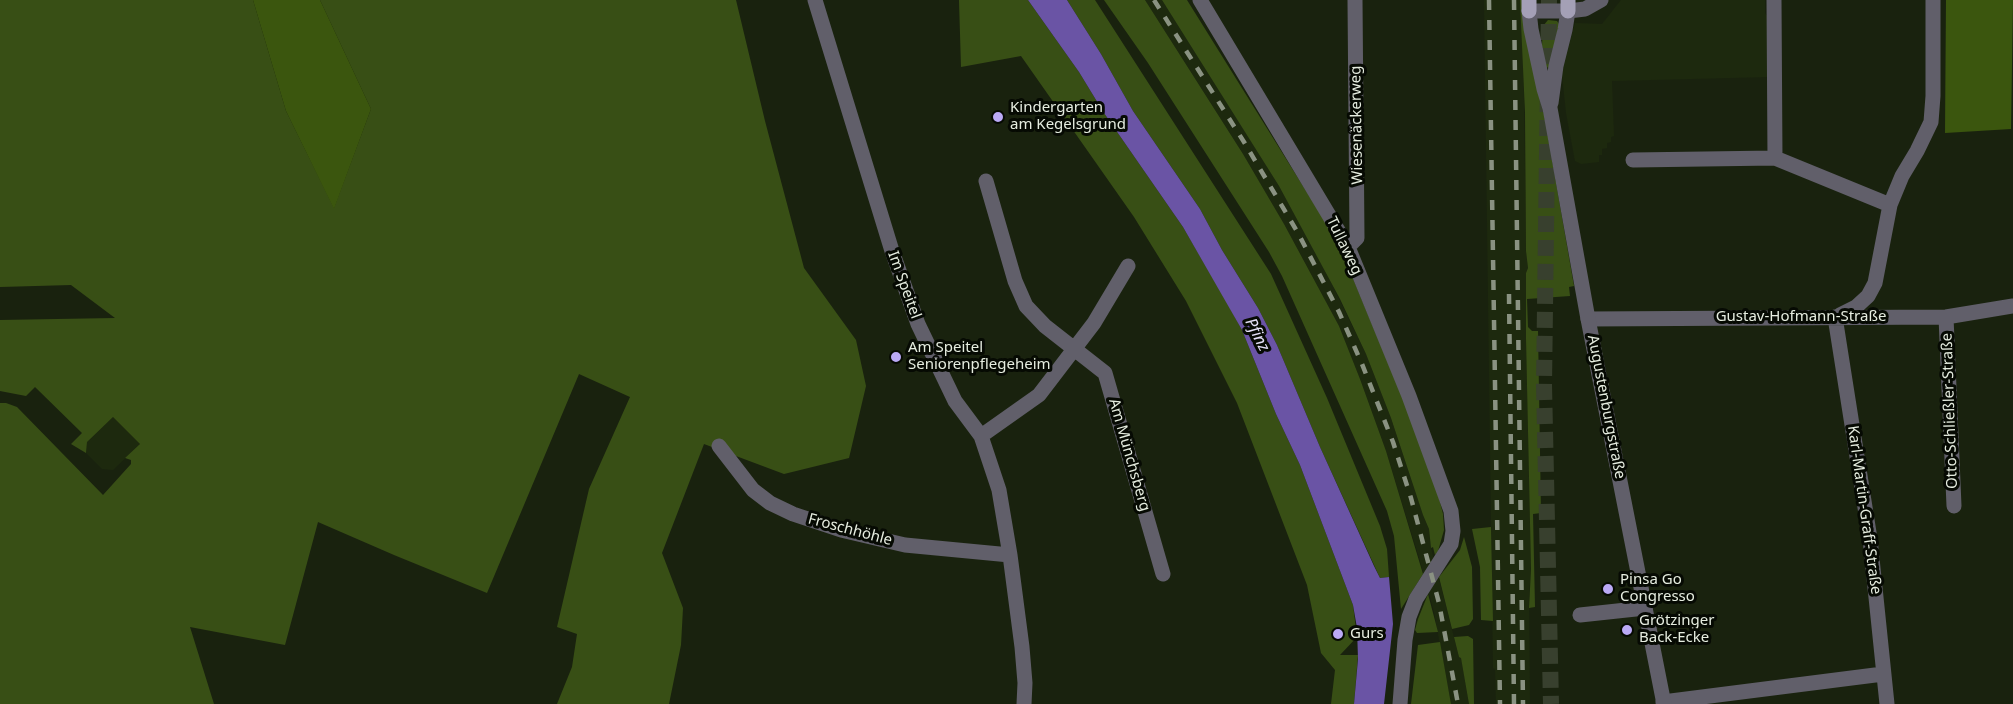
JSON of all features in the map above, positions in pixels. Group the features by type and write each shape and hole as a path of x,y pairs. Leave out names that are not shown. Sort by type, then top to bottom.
{"street":[{"name":"Im Speitel","path":"815,0 888,240 918,324 955,401 981,436 999,490 1022,647 1024,704"},
{"name":"Wiesenäckerweg","path":"1348,247 1357,238 1355,0"},
{"name":"Augustenburgstraße","path":"1601,0 1585,9 1529,5 1533,39 1550,108 1588,319 1664,703"},
{"path":"1774,0 1775,159"},
{"path":"1835,317 1856,308 1868,296 1875,283 1890,205 1902,176 1917,152 1931,122 1933,0"},
{"name":"Tullaweg","path":"1201,1 1348,247 1409,396 1451,511 1453,531 1451,544 1416,599 1409,617 1400,704"},
{"name":"Augustenburgstraße","path":"1550,108 1568,6"},
{"path":"1633,160 1775,159 1890,205"},
{"name":"Am Münchsberg","path":"986,181 1015,280 1026,306 1045,326 1105,373 1163,574"},
{"path":"981,436 1039,395 1094,323 1128,266"},
{"name":"Gustav-Hofmann-Straße","path":"1588,319 1946,317 2013,306"},
{"name":"Karl-Martin-Graff-Straße","path":"1835,317 1870,539 1887,704"},
{"name":"Otto-Schließler-Straße","path":"1946,317 1954,506"},
{"name":"Froschhöhle","path":"719,446 753,490 770,503 793,514 841,530 905,545 1010,555"},
{"path":"1580,615 1645,608"},
{"path":"1664,703 1883,674"}],"shaded area":[{"path":"1145,0 1162,0 1221,92 1279,186 1322,264 1366,354 1391,418 1429,529 1431,548 1459,657 1461,657 1469,704 1451,704 1434,612 1419,558 1386,451 1339,326 1243,154"},
{"path":"1484,0 1520,0 1523,28 1528,268 1526,273 1526,339 1531,569 1530,704 1496,704 1495,669 1493,668"},
{"path":"1621,0 1765,0 1765,13 1770,20 1769,77 1612,81 1614,136 1611,137 1611,142 1607,143 1607,148 1602,149 1599,162 1581,164 1575,161 1566,113 1562,75 1566,56 1575,23 1602,24"},
{"path":"113,417 140,444 113,470 102,469 86,453 87,442"}],"green space":[{"path":"0,0 253,0 286,111 334,208 371,109 320,0 736,0 804,268 856,340 866,386 849,458 784,474 704,444 662,553 683,608 681,645 669,704 557,704 572,667 577,634 557,627 589,489 630,397 579,374 487,593 318,522 285,645 190,627 214,704 0,704 0,403 17,407 103,495 131,464 131,460 125,458 140,444 113,417 87,442 86,453 71,444 82,433 35,387 26,396 0,391 0,320 115,318 71,285 0,287"},
{"path":"253,0 320,0 371,109 334,209 286,111"},
{"path":"959,0 1028,0 1183,227 1225,299 1242,330 1276,414 1300,465 1353,605 1357,637 1340,655 1358,655 1354,704 1331,704 1335,670 1321,653 1307,585 1237,403 1186,301 1134,217 1021,56 961,67"},
{"path":"1067,0 1095,0 1271,274 1327,398 1380,526 1387,549 1389,577 1380,578 1320,447 1277,345 1258,308 1200,209 1133,111"},
{"path":"1104,0 1145,0 1243,154 1339,326 1386,451 1423,574 1401,609 1394,536 1387,511 1282,276 1148,63"},
{"path":"1162,0 1187,0 1331,231 1431,466 1443,514 1444,530 1435,555 1433,547 1431,548 1429,529 1391,418 1366,354 1340,299 1279,186"},
{"path":"1520,0 1524,0 1574,286 1569,287 1570,296 1527,299 1528,327 1532,331 1538,331 1541,513 1533,514 1535,607 1529,608 1531,569 1526,339 1526,273 1528,268"},
{"path":"1946,0 2013,0 2011,129 1945,133"},
{"path":"1548,20 1557,21 1559,24 1549,68 1546,67 1542,46 1543,26"},
{"path":"1491,527 1493,621 1481,620 1480,567 1472,529"},
{"path":"1464,537 1472,567 1473,619 1469,625 1452,629 1439,577 1460,550"},
{"path":"1428,594 1438,632 1417,633 1415,630 1418,619"},
{"path":"1468,636 1473,639 1474,704 1469,704 1461,658 1454,637"},
{"path":"1440,642 1451,704 1411,704 1418,645"}],"water":[{"name":"Pfinz","path":"1028,0 1067,0 1133,111 1200,209 1277,345 1374,566 1380,578 1389,577 1393,624 1384,704 1354,704 1358,659 1357,628 1353,605 1300,465 1276,414 1242,330 1183,227"}],"tunnel":[{"path":"1549,0 1544,385 1551,704"}],"railway":[{"path":"1154,0 1244,142 1298,233 1339,312 1362,364 1393,442 1411,498 1439,603 1458,704"},
{"path":"1489,0 1500,704"},
{"path":"1514,0 1523,704"},
{"path":"1509,294 1514,704"}],"place":[{"name":"Kindergarten am Kegelsgrund","path":"998,117"},
{"name":"Am Speitel Seniorenpflegeheim","path":"896,357"},
{"name":"Pinsa Go Congresso","path":"1608,589"},
{"name":"Grötzinger Back-Ecke","path":"1627,630"},
{"name":"Gurs","path":"1338,634"}]}
